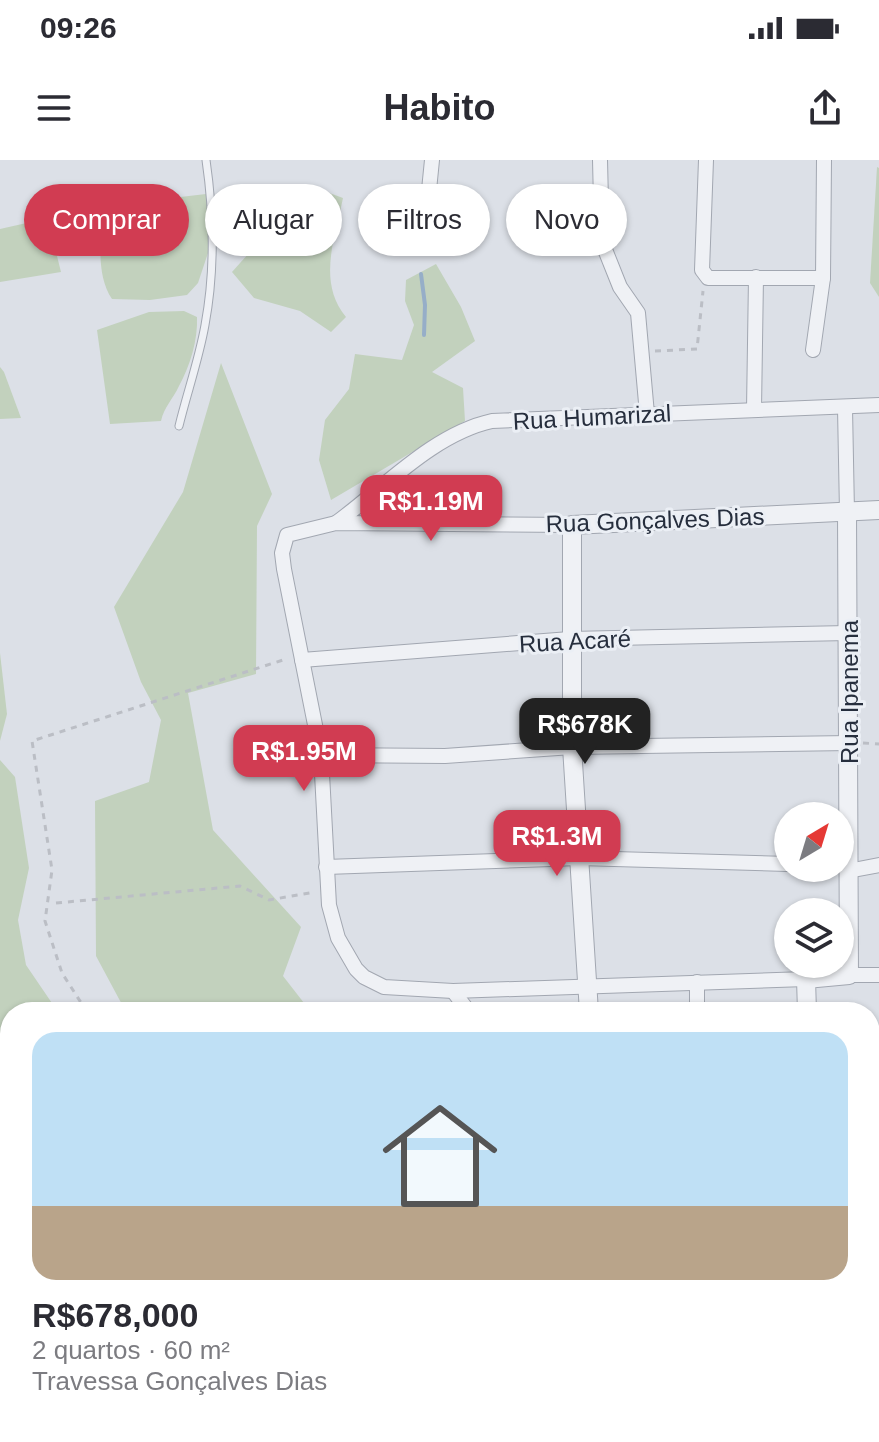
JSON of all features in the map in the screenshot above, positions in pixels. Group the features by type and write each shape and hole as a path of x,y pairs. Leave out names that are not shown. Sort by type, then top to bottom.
{"street":[{"path":"430,184 432,160"},
{"path":"600,160 602,242 615,276 638,313 647,414"},
{"path":"706,160 703,273 708,278 823,278"},
{"path":"813,350 823,278 824,160"},
{"path":"754,409 756,277"},
{"name":"Rua Humarizal","path":"336,523 426,452 477,425 492,421 879,405"},
{"name":"Rua Ipanema","path":"845,408 850,743 848,802"},
{"name":"Rua Gonçalves Dias","path":"302,657 282,556 287,535 336,523 572,525 879,510"},
{"path":"572,525 572,747 589,1002"},
{"name":"Rua Acaré","path":"302,657 570,639 848,633"},
{"path":"302,657 321,755 327,890 338,938 364,977 384,987 453,991 817,978"},
{"path":"321,755 445,756 572,747 850,743"},
{"path":"326,867 579,858 774,864"},
{"path":"854,867 879,865"},
{"path":"854,975 879,975"},
{"path":"806,979 807,1002"},
{"path":"697,982 697,1002"},
{"path":"453,991 461,1002"}],"lane":[{"path":"179,426 209,300 213,231 206,160"}],"path":[{"path":"643,351 697,349 703,273"},
{"path":"81,1002 62,973 45,921 52,870 32,741 302,657"},
{"path":"56,903 240,886 269,900 327,890"}],"green space":[{"path":"879,168 879,297 870,283"},
{"path":"205,194 207,256 198,283 187,295 150,300 112,299 103,278 101,256 189,256 189,196"},
{"path":"24,224 24,256 57,256 61,272 0,282 0,229"},
{"path":"246,256 331,256 332,289 346,317 331,332 300,311 254,298 232,272"},
{"path":"436,264 461,307 475,341 432,372 463,388 465,421 331,500 319,460 325,420 349,389 355,354 402,360 414,325 405,301 406,280"},
{"path":"184,311 197,317 195,344 187,370 161,421 110,424 97,330 149,312"},
{"path":"221,363 272,494 257,526 256,674 188,693 213,830 301,927 283,976 303,1002 121,1002 96,956 95,801 149,782 161,720 141,682 114,607 183,492"},
{"path":"0,367 4,372 21,418 0,419"},
{"path":"0,653 7,714 0,741"},
{"path":"0,760 15,777 29,868 18,920 26,965 51,1002 0,1002"}],"waterway":[{"path":"421,274 425,305 424,335"}]}
